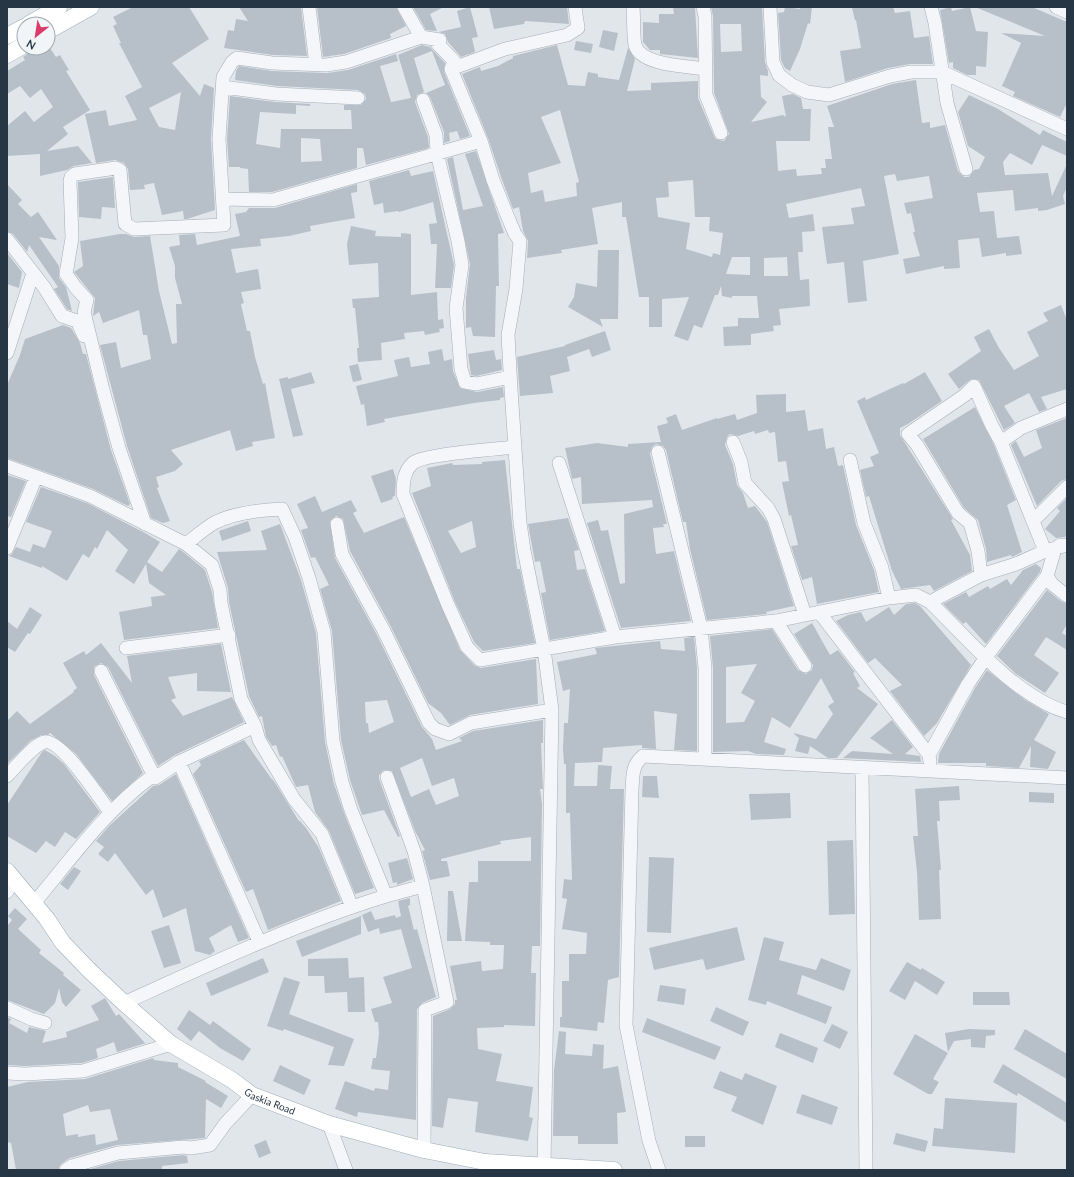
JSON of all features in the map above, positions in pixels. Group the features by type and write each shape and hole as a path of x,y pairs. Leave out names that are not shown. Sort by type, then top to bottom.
{"main road":[{"path":"43,16 59,7"},
{"path":"56,27 91,7"},
{"path":"7,36 16,31"},
{"path":"7,55 16,50"},
{"name":"Gaskia Road","path":"9,881 34,903 63,943 124,1003 171,1044 232,1080 252,1095 329,1124 486,1166 544,1166 614,1170"}],"street":[{"path":"309,7 316,65"},
{"path":"404,7 421,37"},
{"path":"451,68 505,49 567,35 578,28 575,7"},
{"path":"633,7 635,45 642,54 651,61 706,69"},
{"path":"703,7 705,16 706,95 721,133"},
{"path":"770,7 773,62 779,74 792,85 807,92 829,95 890,76 911,72 942,72 1067,129"},
{"path":"931,7 935,23 947,103 966,170"},
{"path":"1056,7 1067,12"},
{"path":"145,524 119,448 97,365 84,312 87,300 66,274 72,238 71,177 75,174 112,168 120,170 125,224 134,229 224,225 224,199 219,139 223,78 228,65 237,58 272,63 326,65 346,62 421,37 440,40 437,43 454,61 451,68 481,141 493,180 515,234 520,241 516,289 508,335 510,377 520,523 544,649 552,710 544,1166"},
{"path":"223,87 276,94 358,98"},
{"path":"423,100 436,135 437,153 458,241 462,265 456,308 461,369 465,382 476,384 510,377"},
{"path":"224,199 273,200 303,193 481,141"},
{"path":"7,239 34,273 62,316 77,321 97,365"},
{"path":"7,354 34,273"},
{"path":"982,575 978,551 970,523 958,513 917,445 908,434 965,395 974,386 1001,442 1018,487 1034,520 1056,548"},
{"path":"1001,442 1021,428 1067,410"},
{"path":"732,442 740,462 745,482 768,508 774,519 805,615"},
{"path":"515,447 415,461 406,471 403,483 403,494 448,605 467,647 480,660 615,637 776,621 889,598 916,595 930,602 986,657 1019,686 1054,709 1067,712"},
{"path":"658,452 701,628 705,668 705,760"},
{"path":"850,460 864,523 882,568 889,598"},
{"path":"559,463 615,637"},
{"path":"7,466 90,496 186,544 212,565 220,590 221,603 229,635 241,698 269,759 294,799 322,834 352,907"},
{"path":"7,548 36,477"},
{"path":"1034,520 1067,487"},
{"path":"186,544 215,523 232,516 282,509 295,537 309,578 324,632 333,741 342,782 351,810 386,896"},
{"path":"337,524 342,554 384,630 429,723 435,728 449,734 471,723 552,710"},
{"path":"930,602 982,575 1016,564 1056,548 1067,538"},
{"path":"929,755 968,684 986,657 1047,576 1056,548"},
{"path":"1047,576 1052,584 1067,596"},
{"path":"819,612 929,755 932,770"},
{"path":"776,621 805,666"},
{"path":"126,648 229,635"},
{"path":"101,671 155,778"},
{"path":"34,903 110,812 129,794 151,777 155,778 179,762 255,726"},
{"path":"7,776 36,747 44,742 51,743 66,753 110,812"},
{"path":"659,1170 649,1141 626,1025 633,770 637,760 643,756 1067,778"},
{"path":"179,762 259,941"},
{"path":"862,768 866,1170"},
{"path":"387,777 414,851 423,886 447,1002 425,1010 424,1150"},
{"path":"124,1003 259,941 352,907 423,886"},
{"path":"7,1008 31,1020 45,1023"},
{"path":"7,1073 24,1074 83,1071 171,1044"},
{"path":"66,1170 72,1166 118,1154 210,1145 225,1124 252,1095"},
{"path":"329,1124 346,1170"}],"building":[{"path":"133,7 189,7 209,39 172,63 200,96 204,84 214,88 211,139 215,210 187,219 184,219 183,211 162,215 154,183 144,185 145,189 130,190 128,169 124,163 115,160 96,163 85,114 106,110 109,126 137,120 125,96 142,87 119,43 121,43 113,26 117,24 113,17","holes":["181,92 175,130 159,127 149,108"]},
{"path":"239,7 301,7 307,56 273,55 224,48 228,30 234,31 236,19 248,21"},
{"path":"317,7 396,7 406,26 390,34 391,38 344,54 323,57"},
{"path":"413,7 444,7 430,14 437,31 426,30"},
{"path":"470,7 478,37 472,38 475,52 461,57 448,42 445,34 439,32 461,27 457,11"},
{"path":"489,7 567,7 569,24 525,21 524,24 494,29"},
{"path":"673,7 695,7 698,58 660,54 660,50 650,50 643,42 643,22 659,23 659,14 674,14"},
{"path":"711,7 762,7 765,62 768,76 760,75 761,97 767,102 751,122 783,115 786,117 782,96 793,94 801,98 803,109 811,109 810,141 776,141 778,171 796,169 797,176 822,174 821,168 826,168 825,159 832,159 828,127 834,127 827,106 892,84 916,80 922,123 930,122 930,128 945,125 958,171 964,177 969,177 974,170 979,169 985,157 968,146 958,112 969,95 998,109 1040,135 1043,130 1067,142 1067,156 1042,145 1032,165 1010,153 1003,162 1005,175 1048,173 1052,196 1067,164 1067,187 1063,196 1065,204 1047,210 1038,211 1038,208 1015,211 1013,190 977,193 980,212 994,211 997,238 1019,236 1022,254 1006,256 1006,253 982,257 979,238 958,240 960,268 944,269 944,266 906,274 903,259 920,256 913,232 915,232 911,213 907,214 904,203 933,198 929,176 897,181 895,174 884,176 899,254 863,261 867,301 848,303 844,262 827,264 822,227 854,224 851,208 865,206 861,188 786,204 789,218 813,214 815,231 802,232 803,252 798,252 800,280 809,279 810,306 779,309 781,325 773,326 774,331 751,334 751,345 724,346 723,327 738,326 738,318 759,318 757,296 732,296 732,298 722,296 721,286 718,295 715,295 702,328 694,325 688,341 674,336 689,297 662,299 662,327 649,327 649,297 639,297 626,217 622,217 622,202 592,208 598,244 561,250 562,253 527,258 528,241 523,231 519,207 513,209 488,138 462,74 480,67 481,71 498,66 513,58 513,56 557,45 568,85 585,86 588,72 598,74 598,77 619,80 628,48 635,59 627,91 651,90 651,83 698,81 698,98 714,136 716,139 724,141 729,134 714,93 713,16","holes":["720,24 741,24 742,51 721,52","560,110 579,182 576,183 577,196 545,202 543,190 531,193 528,173 561,163 541,117","693,180 695,217 710,217 709,231 723,233 720,255 713,253 712,257 686,249 690,223 658,217 656,198 669,197 668,182","732,257 750,257 750,275 726,274","787,257 788,276 764,276 764,258"]},
{"path":"785,7 800,9 801,7 812,7 810,24 808,23 800,49 790,71 785,68 781,60 778,13 784,12"},
{"path":"893,7 895,13 910,11 914,38 929,36 933,64 910,64 888,68 845,82 840,51 861,48 856,20 852,8"},
{"path":"951,7 952,11 970,7 976,31 988,32 986,67 976,66 976,75 967,75 953,68 953,62 949,63 940,10"},
{"path":"975,7 1032,7 1067,22 1067,103 1060,117 1013,96 1015,92 1002,86 1021,43 1001,33 1045,36"},
{"path":"603,30 618,33 614,51 599,47"},
{"path":"576,41 593,44 591,53 574,50"},
{"path":"422,45 430,47 445,63 444,72 470,136 460,139 457,131 449,133 450,141 444,143 444,132 430,97 426,93 445,85 432,51 414,58 424,92 417,95 415,102 428,137 429,148 366,165 363,148 357,148 357,168 272,192 249,192 248,169 229,167 227,139 230,96 275,102 310,104 310,106 296,105 296,114 260,112 256,144 280,148 281,129 352,129 351,110 344,110 344,105 361,105 366,99 365,94 358,90 277,86 235,80 236,71 239,66 272,71 327,73 348,70 396,54 398,61 380,66 391,102 411,98 398,55","holes":["301,138 320,139 322,161 301,162"]},
{"path":"60,55 69,70 66,71 90,110 63,127 68,134 47,151 78,146 92,163 74,166 67,170 40,176 40,154 7,156 7,126 25,111 34,122 53,107 41,89 30,98 20,86 7,94 7,71 25,60 23,57 56,57"},
{"path":"476,151 504,233 498,234 499,286 496,286 495,337 473,336 471,327 466,328 466,298 470,264 447,159 453,157 463,210 483,206 465,154"},
{"path":"409,170 411,176 433,171 454,265 451,288 435,288 437,244 431,244 429,224 437,223 433,202 399,212 384,213 383,203 374,205 369,181"},
{"path":"113,177 115,208 102,207 101,219 79,217 78,182"},
{"path":"7,184 22,200 18,204 31,217 38,212 57,240 39,237 59,266 59,278 66,287 72,311 67,309 54,289 58,287 29,245 27,252 13,234 7,231"},
{"path":"357,184 357,192 351,193 355,218 310,226 311,231 289,236 260,239 261,246 231,249 236,273 258,269 261,289 241,292 244,303 241,304 247,331 250,331 255,357 263,384 265,383 275,438 252,442 253,446 236,451 230,430 171,450 183,464 175,471 156,477 159,487 157,488 170,521 163,523 151,518 127,446 100,345 116,342 121,368 151,359 147,335 143,335 139,310 103,323 99,312 93,316 95,298 74,272 83,266 80,241 120,234 126,234 134,237 150,236 159,291 172,344 177,343 176,304 182,304 175,278 175,266 169,247 180,245 179,235 195,234 197,245 240,236 235,214 246,212 249,208 275,208"},
{"path":"351,226 376,231 375,236 401,237 401,233 411,234 411,295 437,292 438,320 443,319 444,328 439,329 440,332 425,335 424,331 404,333 405,339 381,343 382,360 358,362 357,348 359,348 355,308 353,308 352,299 379,297 378,263 349,265 347,244"},
{"path":"598,250 619,250 618,319 600,319 603,327 568,307 574,297 576,283 597,287"},
{"path":"7,253 22,272 19,288 7,284"},
{"path":"1061,305 1067,320 1067,389 1041,397 1047,409 1039,412 1029,393 1004,406 1015,423 1004,430 979,380 971,379 959,389 948,374 981,351 974,337 989,329 999,348 1014,370 1039,356 1027,332 1048,321 1043,313"},
{"path":"63,325 71,328 80,343 83,354 86,354 111,450 130,504 128,506 93,489 7,458 7,385 25,339"},
{"path":"605,331 611,350 592,357 589,349 567,357 570,371 550,376 553,393 520,396 517,357 565,346"},
{"path":"442,349 444,361 452,359 453,371 460,388 477,392 503,387 504,397 500,398 500,400 474,403 384,419 385,422 367,426 364,404 361,405 356,386 398,376 394,360 409,357 411,367 430,364 428,352"},
{"path":"494,350 496,360 501,359 502,370 476,376 471,375 468,354"},
{"path":"358,364 362,380 353,382 349,366"},
{"path":"311,372 315,383 291,389 303,435 293,437 279,379 288,377 288,379"},
{"path":"925,372 942,401 900,428 900,435 953,519 951,520 970,555 972,571 934,591 930,585 901,589 892,571 869,496 866,497 860,470 874,466 870,457 879,453 857,401 865,397 866,400 903,383 904,384"},
{"path":"786,394 786,412 805,410 808,431 823,428 826,449 834,447 838,466 843,465 856,525 874,570 879,592 817,604 812,577 802,580 791,546 798,545 791,515 789,516 782,482 789,481 786,461 778,462 775,432 769,433 768,430 755,434 754,431 738,436 730,434 727,437 725,445 733,464 737,485 743,493 748,508 755,506 767,522 794,606 766,612 767,614 707,620 690,549 686,522 683,522 666,450 663,446 656,444 652,447 650,454 667,524 663,524 664,527 653,528 656,554 674,551 691,621 621,628 587,523 598,520 601,531 608,530 620,584 625,583 624,514 653,507 652,500 582,504 581,477 572,479 565,448 597,443 628,447 628,444 661,442 657,426 668,423 666,418 676,414 682,430 717,418 735,414 737,420 757,413 756,395"},
{"path":"975,407 994,445 1016,500 1007,505 1022,552 1012,557 1011,555 987,562 986,549 978,520 964,508 923,439"},
{"path":"1067,418 1067,479 1061,481 1037,506 1011,445 1016,441 1024,457 1042,448 1036,430"},
{"path":"505,460 517,569 520,569 535,643 483,651 474,642 455,602 412,493 431,486 427,468 452,463 453,465 482,464 482,462","holes":["472,521 476,547 461,553 448,531"]},
{"path":"393,469 396,479 395,496 392,497 393,499 381,503 371,476"},
{"path":"7,475 26,481 11,517 7,516"},
{"path":"41,487 87,503 160,542 147,562 162,572 179,549 182,551 205,570 212,592 218,628 124,640 119,612 152,606 151,597 166,595 149,583 146,564 134,584 115,571 128,550 107,530 97,549 95,547 89,558 83,554 67,581 42,566 42,568 9,556 16,547 30,552 33,544 45,548 52,531 26,522"},
{"path":"315,496 322,512 351,500 357,511 353,513 364,533 404,517 460,650 475,666 481,668 536,659 538,704 470,715 450,725 441,713 428,703 391,627 350,551 343,519 336,516 330,521 335,558 377,635 422,727 432,739 436,750 462,741 459,738 473,731 543,720 543,743 541,743 543,789 540,789 542,804 540,946 532,946 531,973 536,973 535,1026 504,1025 504,1027 477,1028 478,1049 502,1054 496,1081 533,1087 529,1117 533,1118 528,1141 475,1132 478,1102 448,1098 443,1128 432,1126 433,1016 450,1009 455,1004 455,1000 457,1000 450,966 481,961 482,971 503,969 504,945 490,945 490,942 465,941 469,882 478,882 478,861 531,861 531,837 500,841 501,844 441,859 441,861 447,861 450,876 430,880 422,851 425,850 415,831 392,771 384,770 379,775 379,779 400,836 398,837 384,810 362,815 350,780 341,740 332,631 320,589 329,585 315,557 311,558 301,530 308,528 297,504","holes":["387,700 394,722 369,733 368,723 366,723 365,702","422,758 432,786 454,778 459,796 436,805 429,789 411,797 400,768"]},
{"path":"1067,498 1067,534 1065,537 1056,538 1045,529 1060,511 1057,508"},
{"path":"568,518 579,550 574,551 577,570 585,569 605,631 550,640 541,593 546,592 540,561 535,562 528,524"},
{"path":"248,521 251,531 222,541 219,531"},
{"path":"280,524 301,580 316,633 325,742 334,784 374,888 355,894 329,831 315,812 308,785 296,787 282,756 280,757 276,745 272,746 266,737 262,716 259,717 249,696 229,602 228,588 217,552 267,550 261,531"},
{"path":"1036,564 1041,568 1040,572 986,644 966,622 963,624 943,604 966,592 969,597 988,586 990,589 1007,579 1011,585 1023,570"},
{"path":"1047,590 1062,602 1067,604 1067,624 1062,633 1067,636 1067,650 1046,637 1034,655 1059,673 1045,693 1016,674 997,656"},
{"path":"915,603 920,606 971,665 937,723 924,736 890,691 902,685 875,658 868,663 836,621 848,615 861,612 866,622 889,607 894,615 906,604"},
{"path":"30,607 42,615 30,634 28,633 15,652 7,647 7,621 17,629"},
{"path":"812,623 830,655 838,650 855,672 853,673 860,686 857,688 878,704 837,758 828,758 810,746 808,754 795,751 799,738 794,733 816,739 833,714 828,706 834,702 821,678 790,728 772,717 764,742 786,749 784,755 756,754 748,751 713,752 713,668 710,636 772,629 798,670 806,674 812,670 813,665 794,634","holes":["757,664 741,693 755,701 744,722 726,723 726,667"]},
{"path":"694,637 697,668 697,751 674,750 677,714 654,711 656,749 642,748 642,745 603,748 602,762 575,763 574,786 597,786 598,765 612,766 610,789 624,789 619,977 608,980 604,1023 598,1022 597,1031 560,1027 560,1017 562,1017 562,981 569,981 569,954 586,954 587,933 562,929 567,899 562,898 564,879 572,880 570,813 566,813 566,764 564,764 563,749 564,723 568,723 570,689 563,691 557,662 597,654 595,648 660,641 661,649 685,651 684,638"},
{"path":"101,643 132,683 127,656 221,644 231,692 197,691 197,673 168,677 176,698 171,700 183,716 232,697 244,722 175,755 158,766 108,667 101,663 94,667 94,675 143,773 112,801 76,754 50,733 48,735 41,735 30,741 7,764 7,721 17,711 30,724 74,692 73,691 77,688 63,663 84,651 86,655"},
{"path":"987,670 1025,700 1049,714 1034,740 1056,752 1048,769 1030,767 1031,746 1019,768 986,766 986,763 938,763 939,754 975,688"},
{"path":"892,720 913,747 905,754 920,756 921,762 843,758 852,751 893,754 870,738"},
{"path":"244,740 273,781 272,778 299,821 306,828 319,848 341,901 268,930 253,889 246,892 193,774 201,765 199,761"},
{"path":"45,750 64,764 100,812 76,839 65,832 55,847 46,841 36,853 7,836 7,805 42,752"},
{"path":"176,774 249,938 238,942 231,925 209,938 215,951 210,955 195,951 186,908 163,918 153,889 146,895 115,853 108,862 98,854 104,847 96,841 109,826 153,786 159,785"},
{"path":"643,776 657,776 659,798 642,797"},
{"path":"959,786 960,800 939,801 940,821 937,821 941,870 939,870 941,919 919,920 917,872 913,836 918,836 915,789"},
{"path":"1029,792 1054,793 1054,803 1029,802"},
{"path":"790,793 791,818 751,820 749,794"},
{"path":"853,840 855,914 829,915 827,841"},
{"path":"649,857 674,858 671,933 647,932"},
{"path":"407,858 413,879 397,885 397,882 393,883 388,863"},
{"path":"74,867 81,871 68,890 60,884"},
{"path":"448,891 453,891 462,941 447,941"},
{"path":"410,898 410,905 408,906 414,930 417,929 436,997 422,1003 417,1009 416,1120 358,1112 357,1117 335,1109 345,1081 374,1091 375,1088 388,1090 390,1071 371,1069 373,1058 376,1058 379,1034 378,1022 375,1022 371,1009 392,1003 383,977 412,968 401,929 380,934 379,928 368,932 362,915 371,911 375,920 395,915 396,918 401,916 398,901"},
{"path":"15,908 27,919 18,929 41,950 39,953 64,973 63,975 81,990 66,1007 62,1002 59,988 55,1003 44,1014 7,1000 7,926 12,920 8,916"},
{"path":"361,916 361,934 302,957 296,941"},
{"path":"169,925 181,963 164,968 151,931"},
{"path":"737,927 745,960 706,970 703,959 654,970 649,948"},
{"path":"764,937 784,942 779,960 816,970 821,958 851,970 844,991 802,975 797,994 832,1007 826,1024 767,1001 766,1005 748,1000"},
{"path":"263,958 269,972 211,996 206,983"},
{"path":"348,958 349,978 364,977 365,1012 348,1012 347,992 325,993 324,976 308,976 308,959"},
{"path":"907,962 921,970 922,968 945,982 937,995 915,981 905,1000 889,991"},
{"path":"284,977 300,982 289,1014 354,1039 344,1066 328,1065 334,1047 284,1029 283,1031 267,1026"},
{"path":"660,985 686,989 684,1005 657,1001"},
{"path":"973,992 1009,992 1010,1005 973,1005"},
{"path":"105,998 116,1016 119,1014 145,1043 149,1042 117,1052 114,1042 96,1049 98,1058 82,1063 25,1066 7,1065 7,1017 11,1019 9,1023 27,1033 29,1027 46,1031 42,1043 67,1037 66,1032 99,1020 91,1006"},
{"path":"716,1007 749,1022 743,1036 710,1021"},
{"path":"189,1010 210,1025 213,1021 251,1049 243,1061 220,1048 199,1031 191,1041 177,1029"},
{"path":"647,1018 721,1047 715,1060 642,1032"},
{"path":"832,1024 848,1032 840,1049 823,1041"},
{"path":"969,1029 995,1030 995,1035 986,1036 985,1048 971,1047 971,1039 954,1041 948,1052 945,1033"},
{"path":"1025,1029 1067,1054 1067,1079 1014,1049"},
{"path":"559,1031 566,1032 565,1054 592,1056 593,1044 604,1045 603,1069 618,1066 626,1112 617,1113 618,1144 578,1144 578,1136 553,1136 554,1070"},
{"path":"780,1033 818,1048 813,1063 775,1047"},
{"path":"915,1034 948,1053 933,1079 939,1082 932,1094 928,1094 893,1074"},
{"path":"153,1058 154,1060 178,1063 178,1067 206,1081 205,1082 228,1096 221,1108 206,1099 205,1138 117,1145 70,1158 61,1164 58,1170 16,1170 11,1143 7,1142 7,1087 28,1082 85,1079","holes":["88,1105 90,1112 110,1109 118,1140 96,1145 95,1134 78,1137 78,1134 66,1136 63,1114"]},
{"path":"1003,1064 1067,1103 1067,1123 1018,1093 1017,1096 993,1082"},
{"path":"280,1065 311,1080 304,1095 273,1081"},
{"path":"720,1071 742,1080 745,1073 777,1086 763,1125 731,1111 737,1097 713,1088"},
{"path":"802,1094 838,1107 832,1125 796,1113"},
{"path":"945,1098 1017,1103 1015,1153 932,1146 934,1128 943,1129"},
{"path":"896,1133 928,1141 925,1152 893,1144"},
{"path":"685,1136 705,1136 705,1147 685,1147"},
{"path":"266,1140 271,1153 259,1158 254,1145"},
{"path":"183,1155 187,1156 188,1163 162,1166 162,1170 87,1170 119,1161"}]}
